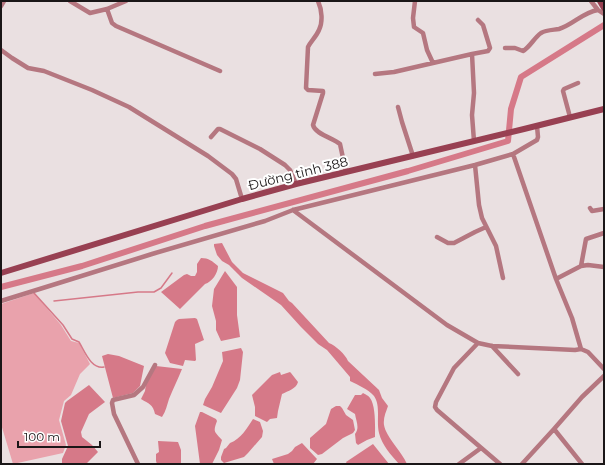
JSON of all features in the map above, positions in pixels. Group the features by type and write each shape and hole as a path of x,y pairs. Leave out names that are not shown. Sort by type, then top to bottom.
{"main road":[{"path":"600,1 601,9"},
{"name":"Đường tỉnh 388","path":"1,273 242,199 296,184 604,109"}],"street":[{"path":"1,6 4,1"},
{"path":"70,1 90,13 107,9 126,1"},
{"path":"318,1 320,6 320,30 310,42 308,47 306,88 308,90 323,91 313,128 340,144 346,172"},
{"path":"415,1 413,18 414,27 421,30 423,33 427,50 433,62"},
{"path":"591,1 601,9 604,14"},
{"path":"107,9 112,23 116,26 220,71"},
{"path":"505,48 515,48 521,51 524,50 544,31 560,28 591,11 601,9"},
{"path":"375,74 394,72 433,62 488,51 490,48 482,24 478,20"},
{"path":"1,50 28,68 44,71 92,90 129,107 208,156 232,174 236,179 242,199"},
{"path":"472,54 474,93 472,115 474,141"},
{"path":"570,117 563,91 564,89 578,83"},
{"path":"398,107 413,156"},
{"path":"1,301 265,221 293,210 475,165 513,154 536,140 538,137 537,126"},
{"path":"211,137 220,129 260,149 288,167 296,184"},
{"path":"513,154 556,279 572,318 581,349"},
{"path":"475,165 479,205 482,218 496,246 503,278"},
{"path":"590,208 592,211 604,208"},
{"path":"293,210 447,324 478,343 492,346 581,349 588,352 604,369"},
{"path":"437,237 448,243 454,243 486,227"},
{"path":"581,266 586,239 604,233"},
{"path":"556,279 588,264 604,267"},
{"path":"478,343 454,368 435,405 437,410 500,464"},
{"path":"492,346 518,374"},
{"path":"138,464 114,414 112,403 113,400 134,395 143,387 155,365"},
{"path":"522,464 604,376"},
{"path":"554,429 582,464"},
{"path":"459,464 481,448"}],"shaded area":[{"path":"222,243 232,262 243,273 283,293 329,343 340,350 348,361 379,390 382,398 388,406 384,420 385,430 407,464 399,464 382,442 378,428 378,409 374,396 366,389 350,381 350,377 327,350 318,344 281,305 242,278 229,265 222,261 217,255 214,244"},
{"path":"201,258 212,261 218,266 217,271 214,277 180,309 161,292 184,275 187,274 195,276 197,272 197,264"},
{"path":"225,271 237,287 237,315 240,337 221,341 216,330 216,321 212,306 214,289"},
{"path":"34,293 61,325 71,341 79,343 90,364 80,374 71,395 64,401 59,420 66,445 63,453 13,464 1,424 1,304"},
{"path":"179,319 197,319 204,340 195,344 196,360 185,360 183,366 170,363 165,353 175,322"},
{"path":"241,348 243,352 240,380 237,388 221,413 203,405 223,361 222,352"},
{"path":"108,354 119,356 144,366 140,386 133,393 113,398 102,356"},
{"path":"156,366 182,369 162,417 155,414 152,406 141,399 145,391 146,384"},
{"path":"280,372 281,375 290,372 298,382 294,388 282,394 277,418 270,419 267,422 255,416 255,407 252,395 272,375"},
{"path":"89,385 105,402 89,414 81,432 82,437 98,452 86,464 62,464 62,459 68,446 61,421 65,403"},
{"path":"363,393 369,397 372,402 375,417 375,437 358,445 356,443 355,434 357,427 355,414 347,409 355,395 361,395"},
{"path":"336,406 340,406 346,415 353,420 355,430 353,433 343,438 322,454 318,455 310,448 310,438 326,424 331,409"},
{"path":"200,412 216,419 215,431 222,440 212,464 200,464 195,426"},
{"path":"253,419 260,422 263,431 262,437 244,457 224,463 221,460 221,457 224,449 241,436"},
{"path":"158,441 178,442 181,450 181,464 157,464 156,454 159,452"},
{"path":"302,443 317,459 313,464 274,464 272,459 288,454"},
{"path":"373,444 389,464 347,464 346,462"}],"waterway":[{"path":"1,287 82,266 205,226 408,171 508,141 511,109 521,77 604,25"},
{"path":"54,301 138,292 154,292 161,288 172,273"},
{"path":"34,293 63,325 72,339 79,342 92,363 99,367 104,367"}]}
